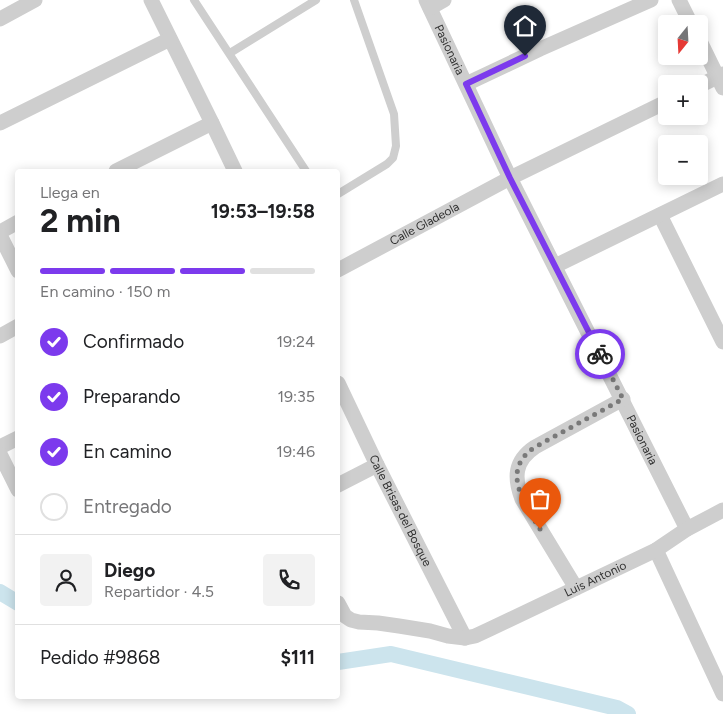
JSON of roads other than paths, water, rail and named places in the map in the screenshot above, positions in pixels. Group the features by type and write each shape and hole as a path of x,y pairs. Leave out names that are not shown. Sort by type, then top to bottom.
{"street":[{"path":"0,18 35,0"},
{"path":"151,0 234,169"},
{"path":"428,4 444,0"},
{"path":"466,84 651,0"},
{"path":"679,0 686,15"},
{"name":"Pasionaria","path":"428,4 510,178 688,529"},
{"path":"0,123 170,39"},
{"path":"708,56 721,80 708,84"},
{"name":"Calle Gladeola","path":"340,269 510,178 658,106"},
{"path":"120,169 212,123"},
{"path":"555,266 723,184"},
{"path":"660,215 723,342"},
{"path":"15,224 0,233 15,265"},
{"path":"0,336 15,328"},
{"name":"Calle Brisas del Bosque","path":"340,387 464,638"},
{"path":"576,588 522,499 517,482 519,463 527,452 535,447 623,399"},
{"path":"0,447 15,440"},
{"path":"0,454 15,484"},
{"path":"340,484 377,465"},
{"name":"Luis Antonio","path":"464,638 475,636 656,550 688,529 723,510"},
{"path":"656,550 723,694"},
{"path":"340,608 351,620 359,622 399,626 464,638"}],"lane":[{"path":"194,0 305,169"},
{"path":"230,53 316,0"},
{"path":"340,193 387,164 392,158 396,146 394,114 354,0"}],"waterway":[{"path":"0,592 15,601"},
{"path":"340,662 391,654 617,708 628,714"}]}
